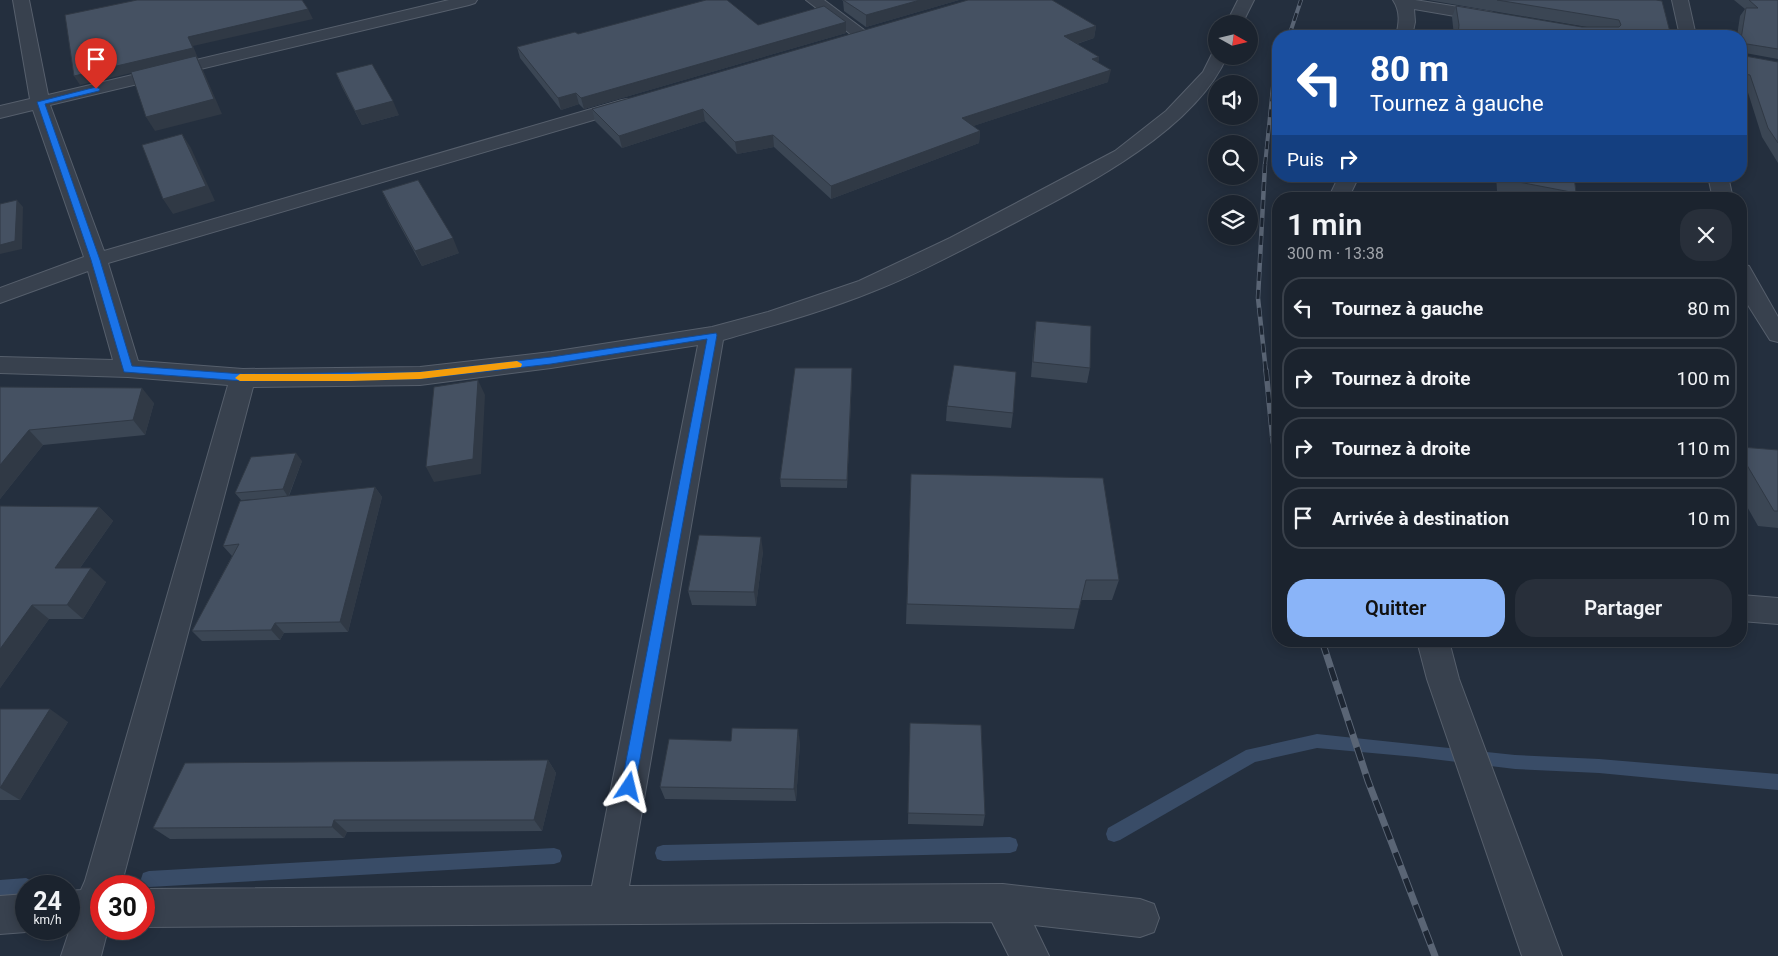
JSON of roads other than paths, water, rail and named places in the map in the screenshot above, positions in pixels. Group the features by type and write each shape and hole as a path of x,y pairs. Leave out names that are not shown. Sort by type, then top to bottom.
{"street":[{"path":"21,0 40,102 96,260 128,369"},
{"path":"0,112 469,0"},
{"path":"814,0 863,35"},
{"path":"1238,15 1246,0"},
{"path":"1680,0 1687,30"},
{"path":"1405,30 1407,16 1403,2 1510,21"},
{"path":"844,40 881,30"},
{"path":"0,365 128,369 243,378 420,376 551,360 712,335 776,317 867,286 958,243 1032,205 1122,155 1173,115 1211,74 1214,65"},
{"path":"0,296 96,260 642,100"},
{"path":"1747,282 1759,307 1778,334"},
{"path":"607,905 712,335"},
{"path":"101,875 243,378"},
{"path":"1747,608 1778,611"},
{"path":"1435,647 1443,680 1542,956"},
{"path":"1003,903 1029,956"},
{"path":"155,908 1003,903 1140,918"},
{"path":"0,915 15,914"},
{"path":"81,956 90,917"}],"waterway":[{"path":"1114,834 1252,755 1317,741 1515,762 1599,766 1778,782"},
{"path":"663,853 1010,845"},
{"path":"155,879 554,856"},
{"path":"0,889 15,888"}],"railway":[{"path":"1291,30 1301,0"},
{"path":"1265,165 1272,96"},
{"path":"1265,164 1258,298 1266,372"},
{"path":"1266,370 1272,431"},
{"path":"1324,647 1368,781 1435,956"}]}
